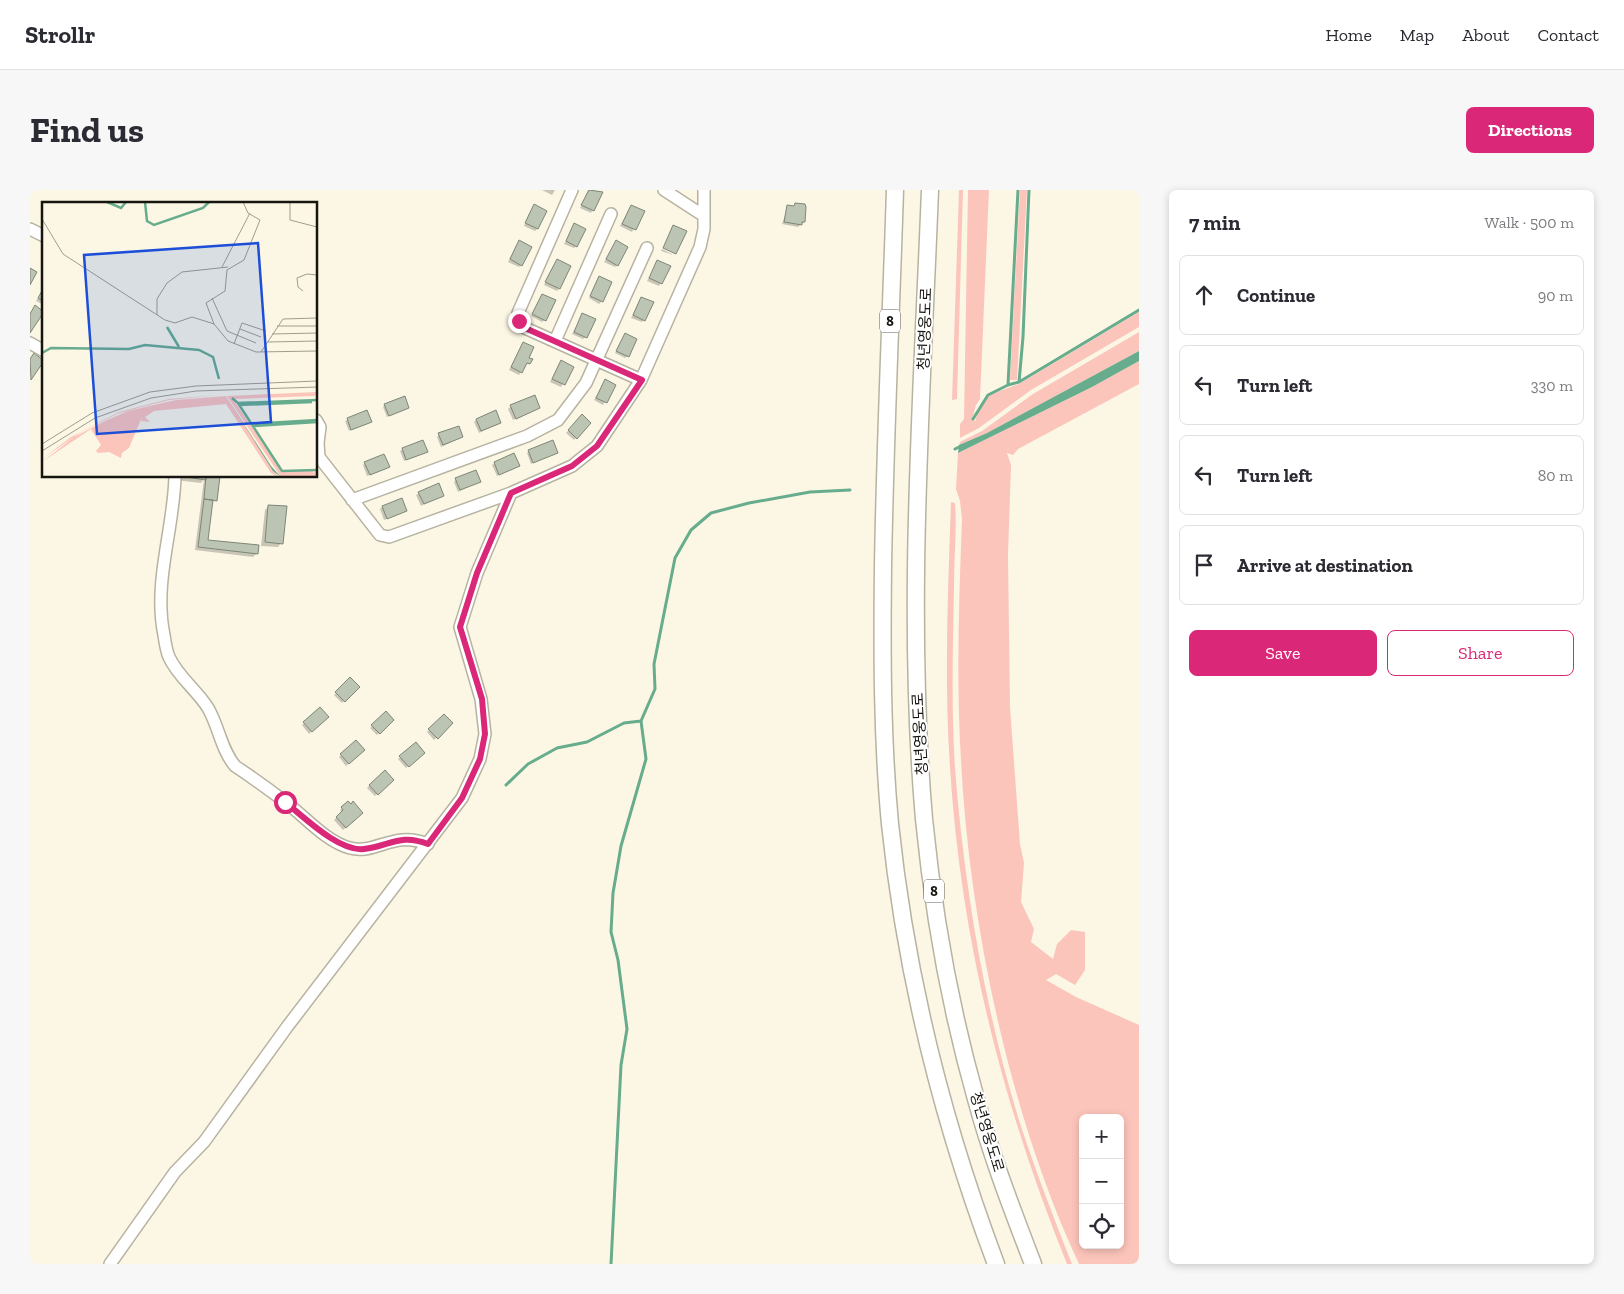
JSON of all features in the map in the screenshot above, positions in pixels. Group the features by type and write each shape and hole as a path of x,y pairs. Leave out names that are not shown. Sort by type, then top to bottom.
{"highway":[{"name":"8","path":"896,190 886,452 882,636 884,731 890,824 903,919 920,1014 942,1107 970,1195 996,1264"},
{"name":"청년영웅도로","path":"930,190 920,437 917,636 919,730 924,820 937,914 954,1007 975,1098 1002,1183 1033,1264"}],"street":[{"path":"572,190 518,313 519,321 525,328 642,380"},
{"path":"664,190 704,216"},
{"path":"318,424 320,427 319,457 380,535 389,538 511,493 572,466 597,446 642,380 700,247 704,216 704,190"},
{"path":"555,341 611,214"},
{"path":"30,229 42,235"},
{"path":"352,500 543,429 558,420 573,402 597,360 647,248"},
{"path":"30,343 42,351"},
{"path":"175,478 174,501 163,566 160,615 168,655 177,672 207,706 218,727 226,755 235,766 329,837 349,848 363,849 400,839 414,839 428,844"},
{"path":"110,1264 174,1172 204,1142 287,1028 462,798 480,759 485,734 482,699 460,627 477,573 511,493"}],"shaded area":[{"path":"959,190 963,190 957,399 952,400"},
{"path":"968,190 989,190 980,399 972,419 975,421 980,407 989,395 1019,384 1139,312 1139,327 1031,390 979,428 960,438 960,424 964,419"},
{"path":"1020,190 1027,190 1017,380 1010,380"},
{"path":"1139,332 1139,351 987,433 959,445 960,442 982,431 1033,394"},
{"path":"1139,351 1139,361 1092,387 958,453 959,445 987,433"},
{"path":"1139,361 1139,384 1018,449 1013,455 1007,453 1011,465 1008,555 1010,707 1020,844 1024,863 1021,902 1034,929 1031,942 1053,959 1057,944 1071,930 1085,932 1085,970 1075,985 1056,974 1046,980 1076,997 1139,1025 1139,1264 1079,1264 1054,1207 1033,1146 1013,1083 997,1018 973,886 961,760 958,670 962,519 960,501 956,489 958,453 1092,387"},
{"path":"951,502 955,503 956,523 953,654 955,768 970,900 985,988 1006,1075 1018,1117 1072,1264 1067,1264 1044,1204 1004,1082 988,1020 964,896 956,832 948,735 947,635"}],"building":[{"path":"589,190 603,192 594,211 581,205"},
{"path":"795,203 805,204 806,207 805,222 802,222 802,225 784,222 787,205 794,206"},
{"path":"534,204 547,211 538,229 525,223"},
{"path":"631,205 645,211 636,230 622,224"},
{"path":"574,223 586,229 577,247 566,241"},
{"path":"673,225 687,231 676,254 663,248"},
{"path":"519,240 532,247 522,266 510,259"},
{"path":"616,240 628,247 618,266 606,259"},
{"path":"557,259 571,266 560,289 545,282"},
{"path":"657,260 671,266 662,284 649,278"},
{"path":"30,268 37,272 30,285"},
{"path":"599,276 612,282 603,302 590,296"},
{"path":"42,291 42,301 38,298"},
{"path":"542,294 556,300 546,321 532,314"},
{"path":"641,297 654,302 645,321 633,315"},
{"path":"35,305 42,310 42,315 30,333 30,314"},
{"path":"582,313 596,319 587,338 574,332"},
{"path":"625,333 637,339 629,357 616,351"},
{"path":"523,342 534,347 529,358 533,359 530,364 527,363 522,373 511,367"},
{"path":"34,353 42,359 42,364 31,380 30,359"},
{"path":"561,360 574,367 565,385 552,379"},
{"path":"605,379 616,385 607,403 596,398"},
{"path":"535,395 540,408 516,419 510,405"},
{"path":"405,396 409,408 389,416 384,404"},
{"path":"367,410 372,422 351,430 347,418"},
{"path":"496,410 501,423 481,431 476,419"},
{"path":"582,414 591,423 577,439 568,430"},
{"path":"459,426 463,437 443,445 438,433"},
{"path":"423,440 428,452 406,460 402,448"},
{"path":"553,440 558,453 533,463 528,450"},
{"path":"514,453 520,466 499,475 494,462"},
{"path":"384,454 390,467 370,475 364,462"},
{"path":"476,470 481,482 460,490 455,478"},
{"path":"206,478 220,478 217,501 204,499"},
{"path":"439,483 444,496 424,504 418,492"},
{"path":"402,498 407,511 387,519 382,506"},
{"path":"204,499 213,500 208,540 259,545 258,554 198,547"},
{"path":"268,505 287,506 283,544 265,542"},
{"path":"350,677 360,687 345,702 335,692"},
{"path":"320,707 329,717 312,732 303,722"},
{"path":"386,711 394,720 380,734 371,725"},
{"path":"444,714 453,723 438,739 428,729"},
{"path":"356,740 365,750 349,764 340,754"},
{"path":"416,742 425,753 409,767 399,756"},
{"path":"385,770 394,780 378,795 369,785"},
{"path":"348,801 351,804 353,801 363,813 346,828 336,817 343,810 341,807"}],"waterway":[{"path":"973,419 988,395 1008,385 1018,190"},
{"path":"1019,382 1023,337 1029,190"},
{"path":"1008,385 1019,382 1139,310"},
{"path":"955,449 961,446"},
{"path":"611,1264 621,1065 627,1029 618,960 611,932 613,893 621,846 646,759 641,721 655,689 654,664 675,558 691,530 711,513 749,503 810,492 850,490"},
{"path":"506,785 528,764 557,748 587,742 624,723 641,721"}],"route":[{"path":"285,802 329,837 349,848 363,849 400,839 414,839 428,844 462,798 480,759 485,734 482,699 460,627 477,573 494,532 511,493 572,466 597,446 642,380 525,328 519,321"}]}
